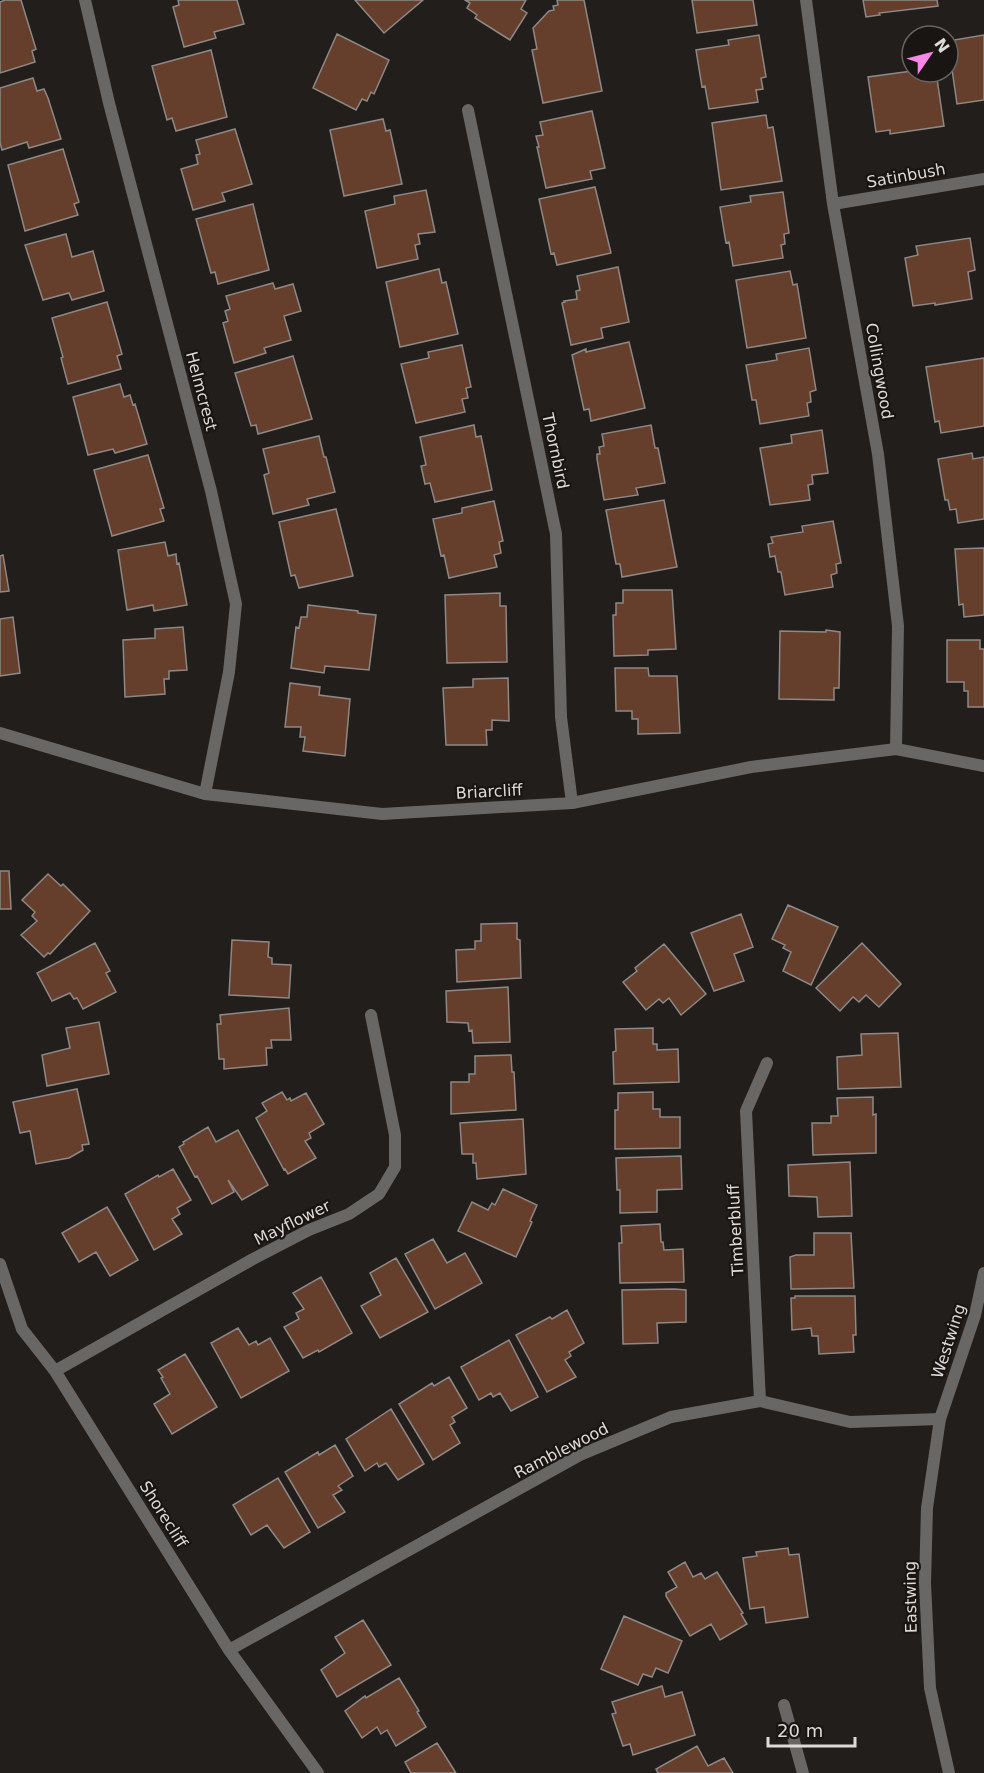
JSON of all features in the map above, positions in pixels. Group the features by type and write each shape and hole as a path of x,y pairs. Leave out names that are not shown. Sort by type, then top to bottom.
{"street":[{"name":"Helmcrest","path":"85,0 211,491 236,604 229,672 205,794"},
{"name":"Collingwood","path":"807,0 833,204 879,454 898,626 896,749"},
{"name":"Thornbird","path":"468,110 556,534 561,717 572,803"},
{"name":"Satinbush","path":"833,204 984,178"},
{"name":"Briarcliff","path":"0,733 205,794 382,814 572,803 751,767 896,749 984,766"},
{"name":"Mayflower","path":"56,1371 254,1259 309,1230 349,1214 379,1194 395,1167 395,1135 371,1015"},
{"name":"Timberbluff","path":"760,1401 746,1111 767,1063"},
{"name":"Shorecliff","path":"0,1264 22,1329 56,1371 229,1650 318,1773"},
{"name":"Westwing","path":"940,1419 975,1315 984,1273"},
{"name":"Ramblewood","path":"229,1650 580,1455 671,1417 760,1401 850,1422 940,1419"},
{"name":"Eastwing","path":"940,1419 927,1508 925,1583 930,1688 949,1773"},
{"path":"784,1705 803,1773"}],"building":[{"path":"21,0 36,49 32,51 35,62 0,73 0,2"},
{"path":"178,0 237,0 244,24 214,32 216,38 184,47 173,7 179,5"},
{"path":"355,0 423,0 384,33"},
{"path":"465,0 526,0 521,9 527,13 510,40 475,18 477,15 467,8 470,3"},
{"path":"557,0 584,0 602,91 543,103 532,50 537,49 533,28 549,11 554,10 553,6 558,5"},
{"path":"692,0 753,0 757,25 697,33"},
{"path":"863,0 937,0 938,6 879,13 880,15 866,17"},
{"path":"337,34 389,60 374,94 371,92 367,101 362,99 356,110 313,88"},
{"path":"759,35 766,77 761,78 763,89 756,90 758,102 709,109 705,86 702,87 696,50 729,45 728,40"},
{"path":"984,35 984,100 957,104 954,84 960,84 960,39"},
{"path":"211,50 227,117 176,131 172,118 167,120 152,66"},
{"path":"900,73 900,84 938,84 944,126 890,134 890,130 876,132 868,77"},
{"path":"33,78 37,91 44,89 61,139 29,148 27,142 2,150 0,88"},
{"path":"592,111 605,168 590,171 592,179 546,188 536,136 543,135 540,122"},
{"path":"766,115 768,128 773,127 782,181 721,190 712,123"},
{"path":"383,119 386,131 390,130 402,184 344,196 330,130"},
{"path":"235,129 252,184 222,193 225,201 193,210 181,169 198,164 196,155 200,154 196,140"},
{"path":"63,149 79,202 74,204 78,215 25,231 8,165"},
{"path":"595,187 611,253 557,265 554,253 551,254 539,199"},
{"path":"426,190 435,232 418,234 420,244 415,245 418,259 377,268 365,211 395,204 394,196"},
{"path":"783,192 789,233 784,234 785,244 781,245 783,258 733,266 729,242 726,243 720,207 751,202 750,196"},
{"path":"253,204 269,270 218,284 215,272 211,273 196,219"},
{"path":"66,234 72,257 93,251 104,291 72,300 69,293 43,300 25,245"},
{"path":"970,238 975,270 968,272 972,299 913,306 905,258 918,255 916,246"},
{"path":"618,267 629,322 601,328 603,338 571,345 562,303 577,299 576,291 580,290 577,276"},
{"path":"439,269 442,283 446,282 458,334 400,347 386,282"},
{"path":"790,271 793,285 797,284 806,338 747,348 736,280"},
{"path":"273,283 275,289 293,284 301,311 284,316 291,340 264,348 266,353 234,363 223,323 228,321 225,311 230,309 226,296"},
{"path":"107,302 122,354 117,356 121,369 68,384 52,318"},
{"path":"629,342 645,408 591,421 589,409 584,410 572,355 586,349 586,352"},
{"path":"462,345 471,387 466,388 468,398 462,399 465,412 416,423 401,364 429,358 428,352"},
{"path":"809,348 816,390 810,392 811,402 807,403 809,416 760,424 756,400 752,400 746,365 777,360 776,354"},
{"path":"293,356 312,419 258,434 256,425 251,426 235,373"},
{"path":"984,358 984,426 941,433 939,421 935,422 926,367"},
{"path":"120,384 124,397 130,395 133,405 135,404 147,444 115,453 113,449 88,455 73,397"},
{"path":"474,425 476,437 481,436 492,490 435,502 430,483 425,484 421,466 426,465 420,437"},
{"path":"651,425 665,483 636,488 638,495 604,500 597,459 597,454 600,454 599,447 604,446 602,434"},
{"path":"822,430 828,473 812,475 813,484 808,485 810,500 770,505 760,448 792,443 791,435"},
{"path":"319,436 335,492 307,499 309,505 273,514 264,475 269,473 263,449"},
{"path":"972,453 973,459 984,457 984,519 958,523 956,509 950,510 948,500 945,500 938,459"},
{"path":"148,455 164,508 160,509 164,521 112,536 94,470"},
{"path":"664,500 677,567 622,577 620,564 616,564 606,510"},
{"path":"494,501 503,541 499,542 501,553 494,555 497,567 449,578 444,555 441,556 433,519 462,513 462,508"},
{"path":"336,509 353,576 299,588 295,575 291,576 279,522"},
{"path":"833,521 841,563 836,564 837,573 831,575 833,587 785,595 781,572 778,572 775,556 770,557 768,544 773,543 771,537 803,532 802,526"},
{"path":"165,542 168,556 176,554 187,605 154,611 153,605 127,610 118,550"},
{"path":"984,548 984,615 964,617 963,604 959,605 955,549"},
{"path":"3,555 9,591 0,592 0,556"},
{"path":"623,590 672,590 676,649 648,650 648,655 614,656 613,615 616,615 616,603 623,603"},
{"path":"500,593 500,606 506,606 507,662 447,663 445,595"},
{"path":"308,605 376,615 369,670 325,666 324,673 291,668 296,627 299,628 301,617 307,617"},
{"path":"13,617 20,673 0,676 0,619"},
{"path":"183,627 187,670 169,671 169,679 164,679 165,694 125,697 123,640 155,638 155,629"},
{"path":"826,630 840,632 839,688 834,688 834,700 779,699 780,631 826,632"},
{"path":"947,640 980,640 980,649 984,649 984,707 968,707 968,691 964,691 964,682 947,682"},
{"path":"615,668 648,668 649,676 677,676 680,733 638,734 638,719 632,719 632,711 616,711"},
{"path":"508,678 509,721 492,720 492,730 486,730 487,745 446,745 443,688 473,687 473,679"},
{"path":"290,683 320,687 319,695 350,699 345,756 303,751 305,737 300,737 301,727 285,727"},
{"path":"0,871 9,871 11,909 0,909"},
{"path":"48,874 61,886 63,884 90,911 50,954 44,957 21,935 37,921 32,916 35,912 22,900"},
{"path":"788,905 838,927 811,985 783,971 791,952 783,948 785,945 772,939"},
{"path":"741,914 753,947 734,954 744,981 714,991 691,933"},
{"path":"517,923 521,978 457,982 456,950 475,949 475,941 481,941 481,924"},
{"path":"232,940 269,942 268,957 272,958 272,964 291,965 289,998 229,995"},
{"path":"95,943 110,971 106,973 116,992 83,1009 77,998 74,999 70,993 52,1001 37,973"},
{"path":"862,943 901,984 879,1007 866,995 859,1002 853,997 840,1011 816,988"},
{"path":"664,944 706,994 681,1015 669,998 663,1003 659,999 646,1010 623,982 637,971 635,968"},
{"path":"508,987 510,1042 473,1043 472,1030 469,1031 468,1023 447,1022 446,991"},
{"path":"289,1008 291,1040 271,1040 272,1048 266,1048 267,1065 224,1069 224,1059 219,1059 217,1024 221,1024 220,1015"},
{"path":"99,1022 109,1074 47,1086 42,1055 70,1048 66,1028"},
{"path":"653,1028 653,1044 657,1044 657,1050 678,1049 679,1082 614,1084 615,1029"},
{"path":"898,1033 901,1087 838,1089 837,1057 862,1055 861,1034"},
{"path":"511,1055 516,1110 451,1114 451,1082 469,1082 469,1074 475,1074 475,1056"},
{"path":"77,1089 89,1144 82,1145 83,1150 69,1158 36,1164 30,1131 20,1133 13,1102"},
{"path":"282,1092 287,1100 290,1098 291,1101 306,1093 324,1124 309,1133 311,1138 305,1141 316,1158 288,1174 256,1118 267,1111 262,1103"},
{"path":"653,1092 653,1109 660,1109 660,1117 680,1117 680,1148 615,1149 615,1110 618,1110 618,1093"},
{"path":"873,1097 873,1115 876,1114 876,1153 813,1155 812,1123 831,1123 831,1116 838,1116 837,1098"},
{"path":"523,1119 526,1174 477,1179 473,1154 462,1154 460,1123"},
{"path":"208,1127 216,1142 238,1130 268,1185 242,1200 228,1180 234,1192 212,1204 179,1147 184,1144 183,1142"},
{"path":"681,1156 682,1189 657,1190 657,1212 620,1213 616,1158"},
{"path":"850,1162 852,1216 818,1217 817,1197 789,1196 788,1165"},
{"path":"173,1169 191,1200 177,1208 180,1214 172,1219 182,1234 154,1250 125,1194"},
{"path":"503,1189 537,1205 516,1257 458,1231 472,1202 488,1210 492,1203 495,1205"},
{"path":"107,1207 138,1260 110,1276 96,1252 79,1262 62,1233"},
{"path":"660,1224 664,1250 683,1249 684,1282 620,1283 621,1226"},
{"path":"814,1233 851,1233 854,1288 791,1289 790,1257 814,1255"},
{"path":"433,1239 447,1263 465,1253 482,1283 435,1309 405,1254"},
{"path":"396,1258 428,1312 380,1338 361,1306 381,1295 370,1273"},
{"path":"321,1277 352,1333 319,1352 318,1350 303,1358 284,1327 299,1319 296,1313 304,1309 293,1293"},
{"path":"622,1290 686,1290 686,1322 657,1323 658,1343 623,1344"},
{"path":"795,1296 855,1296 854,1352 819,1354 818,1336 812,1336 811,1328 792,1330 791,1298"},
{"path":"567,1310 584,1343 569,1352 571,1356 565,1360 576,1377 547,1392 516,1335"},
{"path":"238,1328 249,1345 256,1341 258,1345 270,1338 289,1371 241,1398 211,1343"},
{"path":"509,1340 538,1397 511,1411 500,1393 493,1397 491,1393 479,1400 461,1367"},
{"path":"185,1354 217,1407 172,1434 154,1404 170,1394 158,1370"},
{"path":"449,1377 467,1408 452,1417 455,1422 450,1425 460,1443 433,1460 399,1404 432,1383 434,1386"},
{"path":"391,1409 424,1464 398,1480 386,1463 379,1467 377,1463 365,1471 346,1439"},
{"path":"335,1445 353,1476 338,1486 342,1490 333,1495 345,1512 318,1528 285,1472 318,1452 319,1455"},
{"path":"278,1478 310,1532 284,1548 267,1525 251,1535 233,1505"},
{"path":"788,1548 789,1555 799,1554 808,1617 766,1623 764,1607 750,1609 743,1558 757,1556 756,1552"},
{"path":"685,1562 693,1577 701,1573 705,1579 717,1572 743,1613 741,1614 747,1624 720,1640 711,1624 690,1636 666,1596 666,1593 677,1587 668,1572"},
{"path":"624,1616 682,1641 668,1673 656,1668 652,1677 643,1674 638,1685 601,1669"},
{"path":"363,1620 391,1665 337,1697 321,1670 345,1653 335,1637"},
{"path":"399,1678 426,1727 396,1746 387,1730 381,1734 377,1727 362,1738 345,1711 365,1696 366,1698"},
{"path":"662,1686 665,1697 682,1692 695,1735 633,1755 630,1744 623,1746 612,1714 616,1713 612,1702"},
{"path":"437,1743 456,1773 411,1773 405,1762"},
{"path":"697,1746 708,1766 724,1758 733,1773 658,1773 656,1769"}]}
